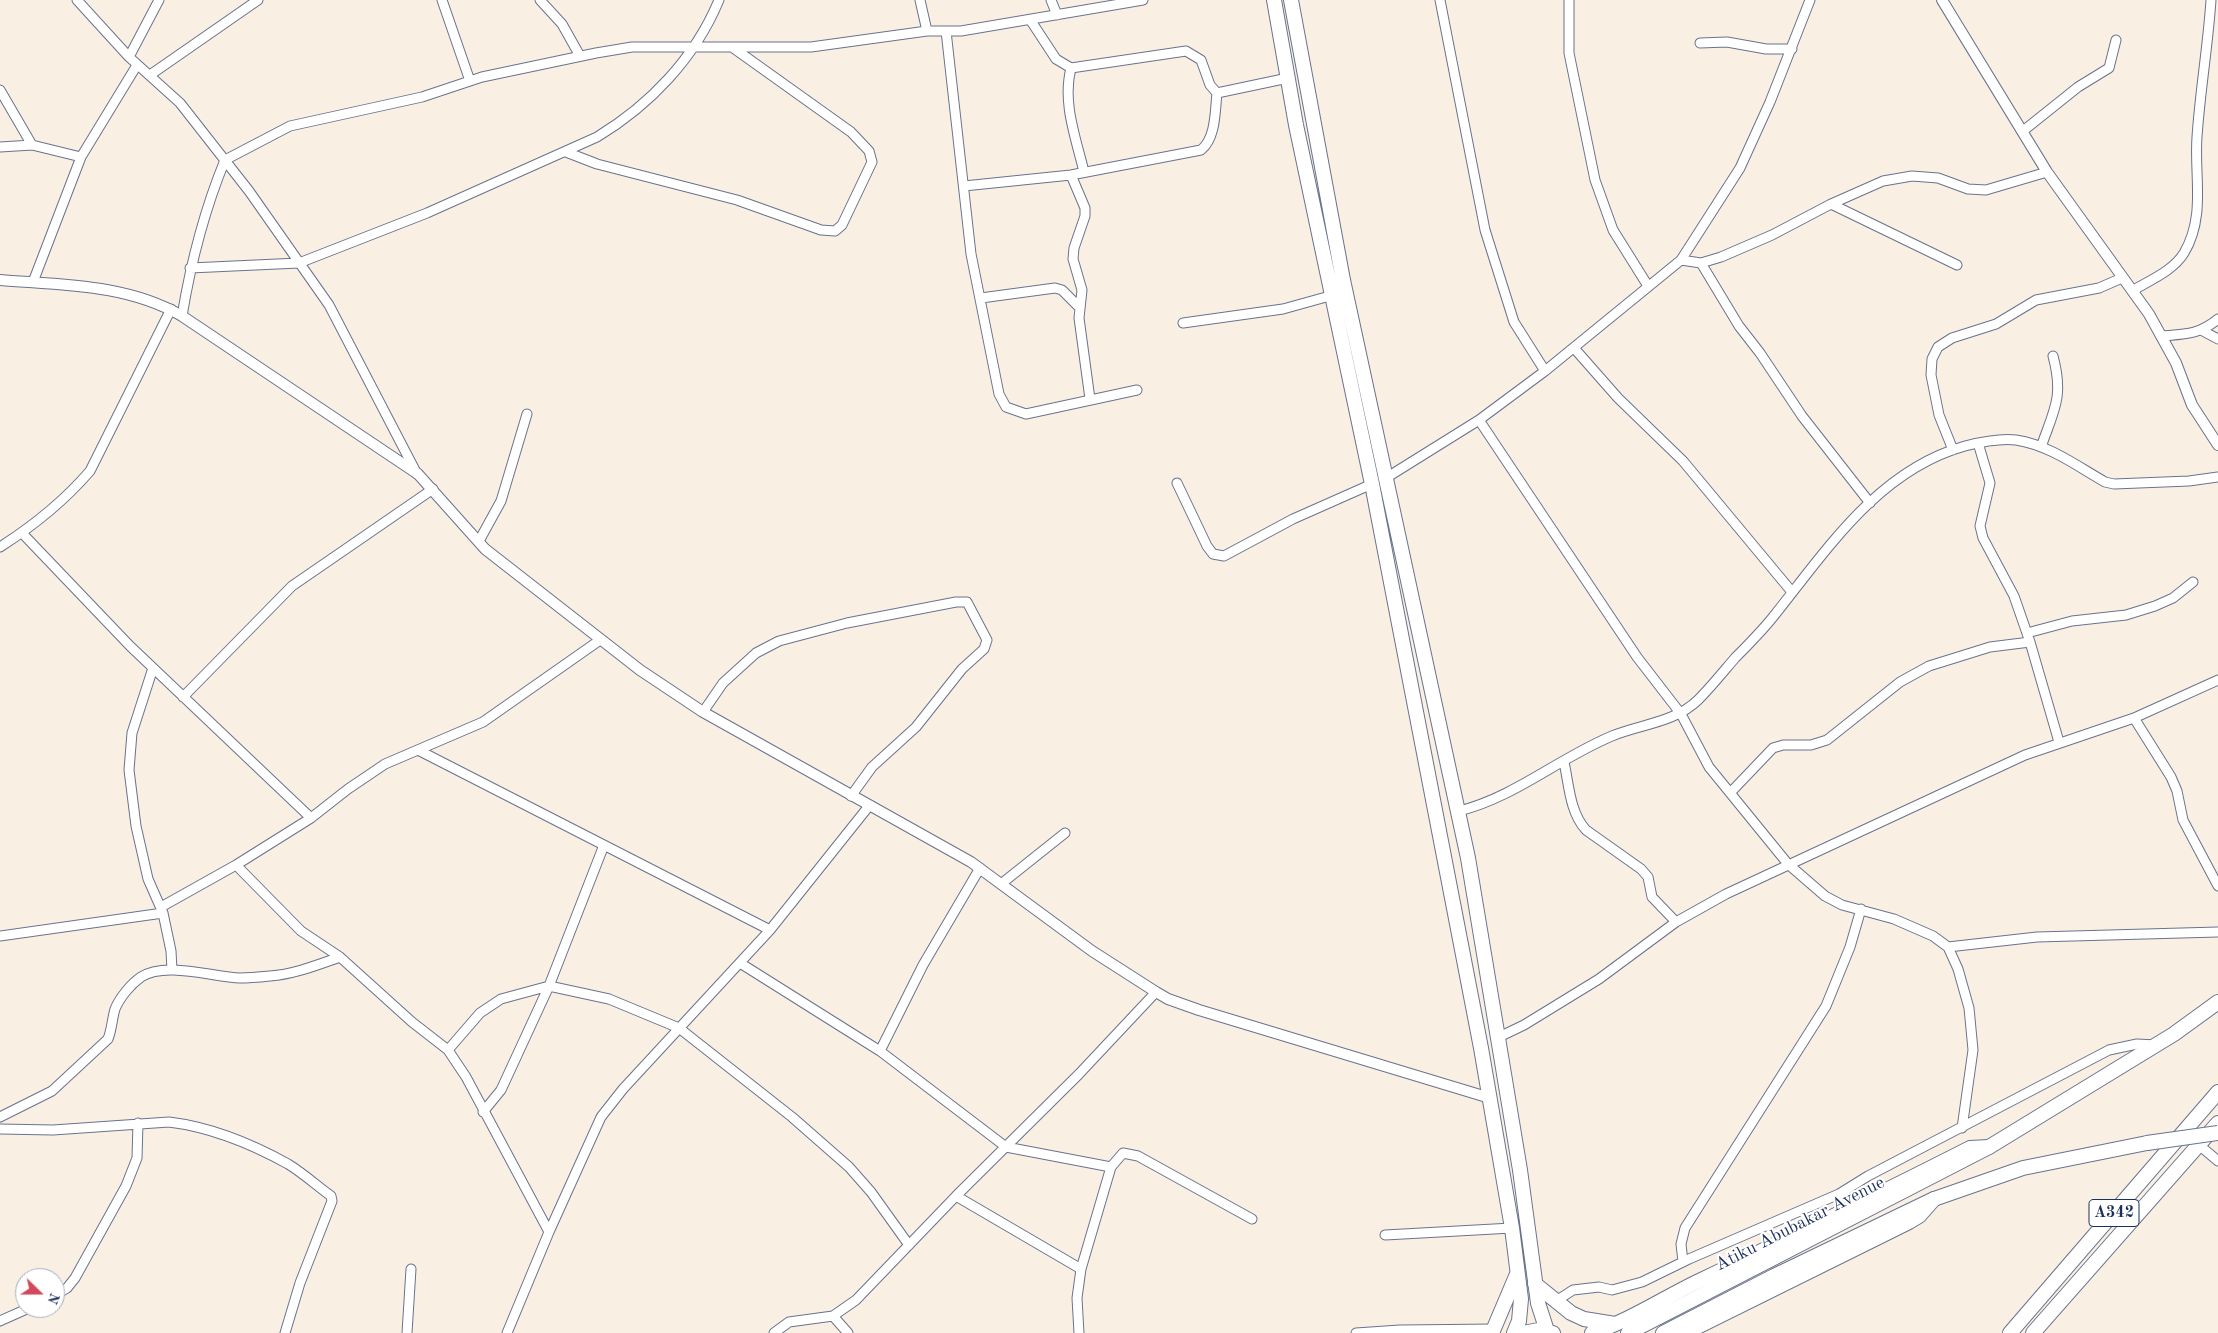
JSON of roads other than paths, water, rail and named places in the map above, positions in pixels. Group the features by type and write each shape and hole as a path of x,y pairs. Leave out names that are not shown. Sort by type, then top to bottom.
{"main road":[{"path":"1274,0 1288,78 1339,294 1386,478 1459,811 1499,1037 1535,1284 1541,1316 1551,1332"},
{"path":"1290,0 1372,484 1490,1098 1512,1228 1521,1311 1514,1333"},
{"name":"Atiku Abubakar Avenue","path":"1628,1333 1989,1147 2157,1045 2218,1002"},
{"name":"A342","path":"2010,1333 2218,1092"},
{"name":"A342","path":"2033,1333 2218,1123"},
{"name":"Atiku Abubakar Avenue","path":"1663,1333 1774,1276 1934,1199 2023,1168 2146,1143 2218,1133"},
{"path":"1592,1333 1616,1324 1681,1290 1864,1202 1970,1148 1989,1147"},
{"path":"1685,1333 1909,1222 1919,1216 1934,1199"},
{"path":"1493,1331 1518,1273"},
{"path":"1535,1284 1571,1313 1584,1319 1616,1324"},
{"path":"1522,1333 1551,1332"}],"street":[{"path":"77,0 129,57 180,103 249,191 329,305 418,474"},
{"path":"129,57 159,0"},
{"path":"150,75 258,0"},
{"path":"442,0 470,81"},
{"path":"540,0 562,24 580,56"},
{"path":"190,268 299,263 427,213 566,152 619,124 664,86 693,47 719,0"},
{"path":"920,0 927,30"},
{"path":"1051,0 1057,15"},
{"path":"182,316 190,268 207,204 224,160 290,126 422,97 470,81 580,56 632,47 811,47 927,30 961,31 1031,21 1143,0"},
{"path":"1440,0 1485,230 1514,322 1545,371"},
{"path":"1569,0 1569,53 1595,180 1613,230 1648,286"},
{"path":"1386,478 1479,420 1614,318 1648,286 1681,260 1740,168 1792,49 1810,0"},
{"path":"1942,0 2047,172 2162,336 2176,363 2192,404 2218,445"},
{"path":"2132,291 2173,266 2184,253 2192,232 2199,183 2197,140 2211,0"},
{"path":"964,186 1071,175 1201,150 1207,145 1212,132 1217,93 1210,85 1201,60 1186,51 1071,68 1056,59 1031,21"},
{"path":"946,31 971,254 999,394 1006,407 1026,414 1137,390"},
{"path":"2023,131 2078,87 2109,68 2116,40"},
{"path":"1700,43 1727,42 1766,49 1792,49"},
{"path":"566,152 597,164 737,200 821,230 835,231 842,225 872,162 869,151 851,132 732,47"},
{"path":"33,282 81,157 137,65"},
{"path":"1071,68 1068,82 1068,104 1084,172"},
{"path":"1217,93 1288,78"},
{"path":"0,90 32,145"},
{"path":"0,147 32,145 81,157"},
{"path":"1681,260 1701,263 1772,235 1831,204 1883,181 1912,176 1938,178 1968,189 1986,190 2047,172"},
{"path":"1071,175 1085,208 1085,216 1074,248 1073,258 1082,290 1079,318 1090,399"},
{"path":"1831,204 1957,265"},
{"path":"1701,263 1722,303 1760,353 1802,416 1870,503"},
{"path":"1953,450 1939,415 1931,375 1932,359 1938,347 1952,338 1996,324 2036,300 2099,288 2122,278"},
{"path":"0,280 130,293 160,303 171,309 418,474 485,549 640,670 703,712 980,868 1092,951 1168,999 1490,1098"},
{"path":"981,298 1055,288 1062,290 1080,308"},
{"path":"1183,323 1283,309 1339,294"},
{"path":"0,547 22,533 76,487 90,471 171,309"},
{"path":"2162,336 2193,334 2203,331 2218,319"},
{"path":"2203,331 2218,339"},
{"path":"1574,348 1618,398 1683,460 1792,592"},
{"path":"2041,447 2059,394 2058,377 2053,356"},
{"path":"479,541 501,501 528,414"},
{"path":"1479,420 1637,657 1681,714 1709,767 1788,864 1825,896 1842,905 1861,909 1910,926 1933,936 1948,947 1958,969 1969,1008 1973,1050 1962,1128"},
{"path":"1459,811 1476,807 1518,788 1611,736 1681,714 1698,700 1772,619 1820,555 1870,503 1914,467 1953,450 1978,443 2014,440 2041,447 2105,482 2114,484 2189,481 2218,477"},
{"path":"1978,443 1990,483 1980,526 1983,538 2014,596 2059,742"},
{"path":"1177,483 1207,546 1213,554 1224,556 1293,519 1372,484"},
{"path":"183,697 292,586 433,489"},
{"path":"22,533 153,668 311,818"},
{"path":"1730,793 1773,748 1783,745 1812,745 1827,740 1900,682 1930,666 2028,637 2072,621 2126,615 2155,606 2173,598 2194,582"},
{"path":"703,712 723,683 756,652 779,641 847,623 956,602 967,602 987,640 984,649 962,668 916,727 872,767 851,796"},
{"path":"0,936 162,910 311,818 348,788 385,764 484,722 600,640"},
{"path":"153,668 132,733 129,770 136,826 148,879 162,910 171,951 172,970"},
{"path":"1499,1037 1524,1025 1599,978 1676,922 1726,894 2007,762 2059,742 2134,718 2218,680"},
{"path":"2134,718 2171,778 2177,791 2183,820 2218,886"},
{"path":"418,750 770,930"},
{"path":"1564,762 1574,811 1579,823 1641,869 1648,877 1652,897 1676,922"},
{"path":"506,1333 549,1232 602,1117 623,1089 770,930 869,806"},
{"path":"1000,884 1065,833"},
{"path":"483,1112 501,1090 549,986 604,846"},
{"path":"236,865 301,931 340,957 412,1022 448,1050 466,1077 483,1112 549,1232"},
{"path":"880,1051 923,965 980,868"},
{"path":"1683,1262 1681,1244 1685,1228 1826,1006 1850,947 1861,909"},
{"path":"1948,947 2037,937 2218,932"},
{"path":"0,1117 52,1091 108,1039 112,1030 115,1010 125,992 141,976 154,971 172,970 239,978 270,976 304,970 340,957"},
{"path":"740,963 880,1051 1006,1147 1111,1167"},
{"path":"448,1050 480,1013 501,999 549,986 609,999 680,1028 792,1117 848,1167 871,1192 909,1246"},
{"path":"774,1333 789,1322 833,1316 856,1300 956,1196 1079,1074 1156,992"},
{"path":"1556,1301 1573,1290 1586,1287 1612,1290 1626,1288 1839,1194 1868,1176 2109,1050 2137,1044 2157,1045"},
{"path":"0,1129 53,1130 138,1123 185,1124 242,1142 289,1164 331,1196 332,1200 300,1284 285,1333"},
{"path":"65,1289 75,1278 126,1186 138,1158 138,1123"},
{"path":"2198,1145 2218,1161"},
{"path":"1080,1333 1077,1298 1080,1268 1111,1167 1123,1153 1138,1156 1252,1219"},
{"path":"956,1196 1080,1268"},
{"path":"1385,1235 1512,1228"},
{"path":"407,1333 411,1269"},
{"path":"0,1321 15,1314"},
{"path":"833,1316 848,1333"},
{"path":"1356,1333 1400,1330 1493,1331"}]}
